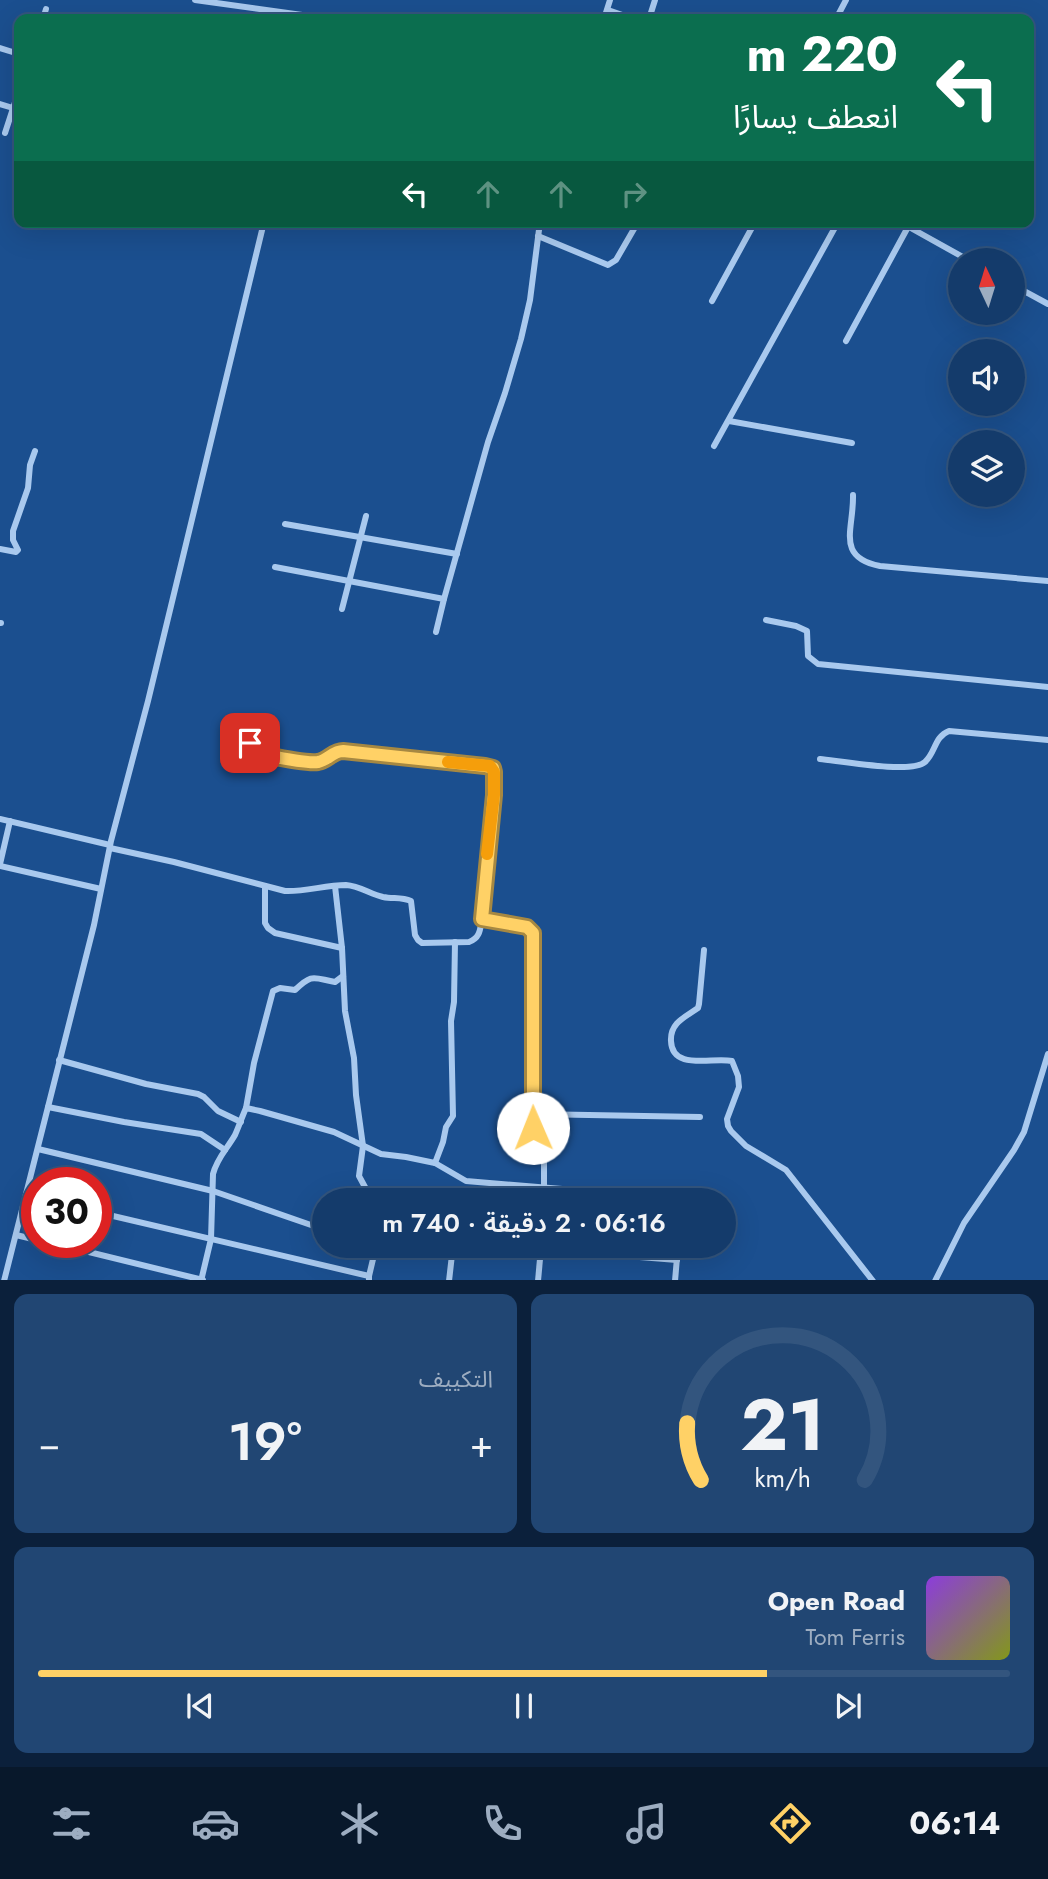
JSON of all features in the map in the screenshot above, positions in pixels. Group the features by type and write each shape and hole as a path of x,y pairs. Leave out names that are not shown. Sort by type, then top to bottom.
{"street":[{"path":"195,0 287,14"},
{"path":"606,14 610,0"},
{"path":"44,14 46,9"},
{"path":"608,10 620,14"},
{"path":"0,104 13,108"},
{"path":"5,133 14,105"},
{"path":"33,1167 263,228"},
{"path":"436,632 488,442 521,339 530,300 539,228"},
{"path":"538,236 608,265 616,260 635,228"},
{"path":"712,301 752,228"},
{"path":"714,446 835,228"},
{"path":"846,341 907,228"},
{"path":"910,228 948,249"},
{"path":"1026,292 1048,304"},
{"path":"729,421 852,443"},
{"path":"0,549 16,552 18,550 13,540 13,531 29,483 30,465 35,451"},
{"path":"853,495 850,543 857,557 869,564 1048,581"},
{"path":"342,609 366,516"},
{"path":"285,524 457,554"},
{"path":"275,568 444,599"},
{"path":"766,620 807,631 808,656 818,664 1048,687"},
{"path":"0,819 265,887 296,891 353,886 384,897 409,900 415,935 422,943 469,942 479,936 494,795 493,768 343,751 335,752 324,760 311,762 256,753 250,747 252,720"},
{"path":"820,759 901,768 916,766 926,761 939,737 949,731 1048,740"},
{"path":"10,821 0,865 101,889"},
{"path":"335,886 345,1011 354,1058 363,1146 359,1176 366,1188"},
{"path":"265,887 265,923 268,928 275,933 342,948"},
{"path":"246,1108 334,1132 381,1154 435,1163 466,1181 545,1188 544,1147 533,1128 533,933 527,927 482,919"},
{"path":"435,1163 446,1127 453,1116 450,1021 454,1002 455,942"},
{"path":"704,950 698,1008 675,1024 670,1035 671,1048 675,1055 687,1061 732,1061 739,1087 727,1119 731,1131 746,1146 786,1170 873,1280"},
{"path":"112,1258 202,1280 211,1239 216,1165 234,1136 246,1108 254,1063 273,991 281,988 295,990 307,978 335,982 343,976"},
{"path":"935,1280 964,1223 1024,1132 1048,1054"},
{"path":"60,1060 146,1084 198,1094 218,1111 241,1122"},
{"path":"48,1107 201,1134 225,1150"},
{"path":"533,1114 700,1116"},
{"path":"38,1149 213,1191 312,1226"},
{"path":"4,1280 21,1215"},
{"path":"112,1216 369,1278 373,1258"},
{"path":"16,1235 21,1236"},
{"path":"449,1280 452,1258"},
{"path":"538,1280 540,1258"},
{"path":"656,1258 677,1260 675,1280"}],"slow traffic":[{"path":"448,762 493,768 494,795 487,854"}],"route":[{"path":"250,743 256,753 311,762 319,762 335,752 343,751 493,768 494,795 482,919 527,927 533,933 533,1128"}]}
